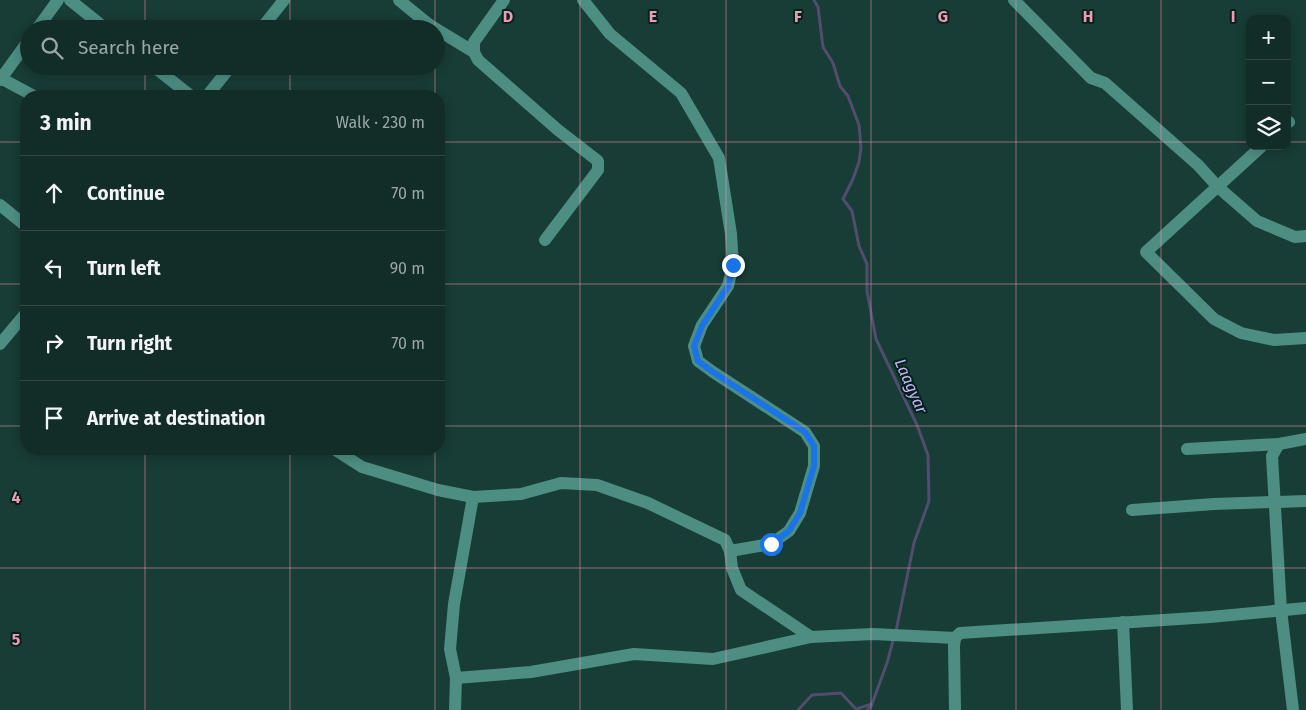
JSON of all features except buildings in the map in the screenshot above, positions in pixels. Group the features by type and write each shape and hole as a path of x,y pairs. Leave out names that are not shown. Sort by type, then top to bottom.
{"street":[{"path":"44,20 58,0"},
{"path":"70,0 95,20"},
{"path":"268,20 284,0"},
{"path":"399,0 423,20"},
{"path":"504,0 474,42 474,52 478,60 558,130 598,160 598,170 545,240"},
{"path":"572,0 585,2 610,34 681,93 719,158 731,234 733,265 728,286 702,326 694,346 698,361 805,432 814,446 814,466 800,513 789,531 771,544 730,551"},
{"path":"1014,0 1091,78 1104,83 1198,165 1218,187 1257,221 1295,237 1306,236"},
{"path":"445,34 474,52"},
{"path":"20,52 1,78 23,90"},
{"path":"164,75 183,90"},
{"path":"211,90 224,75"},
{"path":"1258,150 1146,252 1214,319 1241,333 1274,340 1306,338"},
{"path":"0,205 20,221"},
{"path":"3,336 20,319"},
{"path":"1187,449 1279,444 1306,439"},
{"path":"1279,444 1272,456 1274,501 1281,610 1293,710"},
{"path":"343,455 362,467 438,490 473,497 521,494 561,483 597,485 648,503 725,540 730,551 732,568 741,590 811,637"},
{"path":"455,710 456,678 450,649 454,604 473,497"},
{"path":"1132,510 1274,501 1306,501"},
{"path":"955,710 954,646 955,638 960,633 1306,608"},
{"path":"1123,622 1128,710"},
{"path":"456,678 531,672 634,654 713,660 811,637 873,634 955,638"}],"waterway":[{"name":"Laagyar","path":"814,0 818,7 823,47 833,63 840,86 848,96 859,125 861,148 859,162 843,199 852,211 859,246 867,264 867,291 876,339 917,425 928,455 929,501 914,543 896,631"},
{"name":"Laagyar","path":"798,710 812,695 841,693 856,709 872,704 894,637"},
{"name":"Laagyar","path":"867,710 872,705"}],"route":[{"path":"733,265 728,286 702,326 694,346 698,361 805,432 814,446 814,466 800,513 789,531 771,544"}]}
